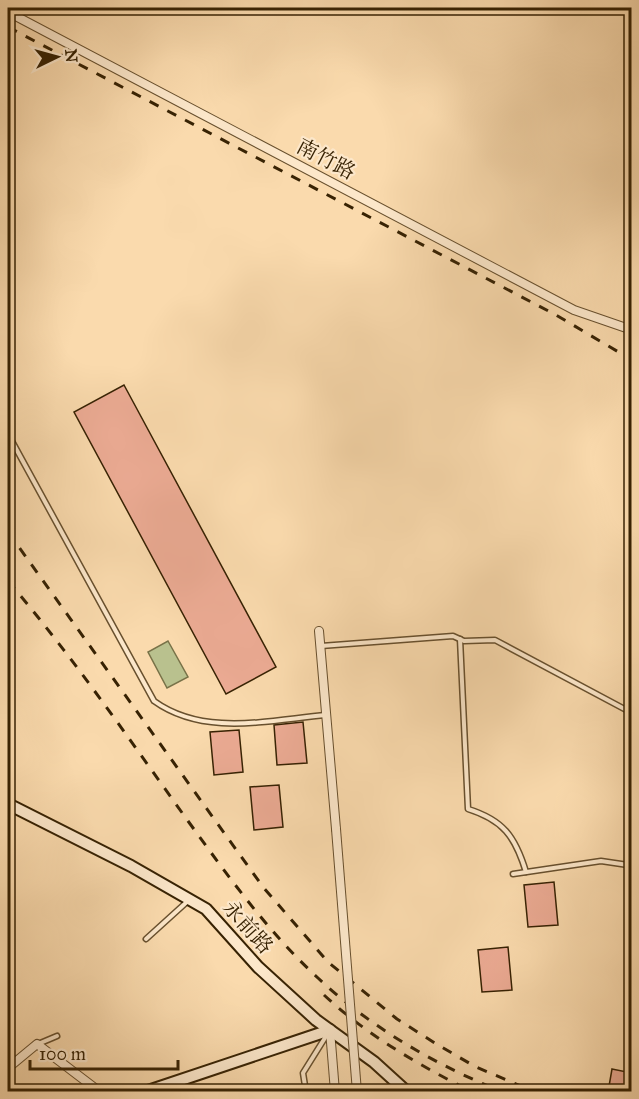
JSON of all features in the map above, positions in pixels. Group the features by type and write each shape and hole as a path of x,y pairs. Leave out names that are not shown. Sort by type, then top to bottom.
{"street":[{"name":"南竹路","path":"8,12 574,310 632,330"},
{"path":"319,631 357,1092"},
{"name":"永前路","path":"8,804 131,866 206,909 258,967 330,1030 374,1062 406,1092"},
{"path":"145,1092 330,1030 334,1092"},
{"path":"8,1068 37,1044 100,1092"}],"lane":[{"path":"8,434 154,701 165,710 195,721 215,723 234,724 327,715"},
{"path":"321,646 453,636 460,639 495,640 632,713"},
{"path":"460,639 468,809 490,816 507,831 526,872"},
{"path":"513,873 601,861 628,865 632,869"},
{"path":"146,939 190,899"},
{"path":"306,1092 303,1073 330,1030"},
{"path":"37,1044 57,1036"}],"green space":[{"path":"168,641 188,677 167,688 148,652"}],"building":[{"path":"124,385 276,667 226,694 74,412"},
{"path":"303,722 307,763 277,765 274,725"},
{"path":"239,730 243,772 214,775 210,732"},
{"path":"279,785 283,827 254,830 250,787"},
{"path":"554,882 558,925 528,927 524,885"},
{"path":"508,947 512,990 482,992 478,950"},
{"path":"612,1069 632,1073 632,1092 608,1092"}],"railway":[{"path":"8,27 556,315 632,360"},
{"path":"8,532 263,887 328,962 397,1019 438,1045 476,1067 535,1092"},
{"path":"8,581 78,669 234,883 282,942 338,996 382,1029 429,1057 503,1092"},
{"path":"324,995 376,1037 472,1092"}]}
